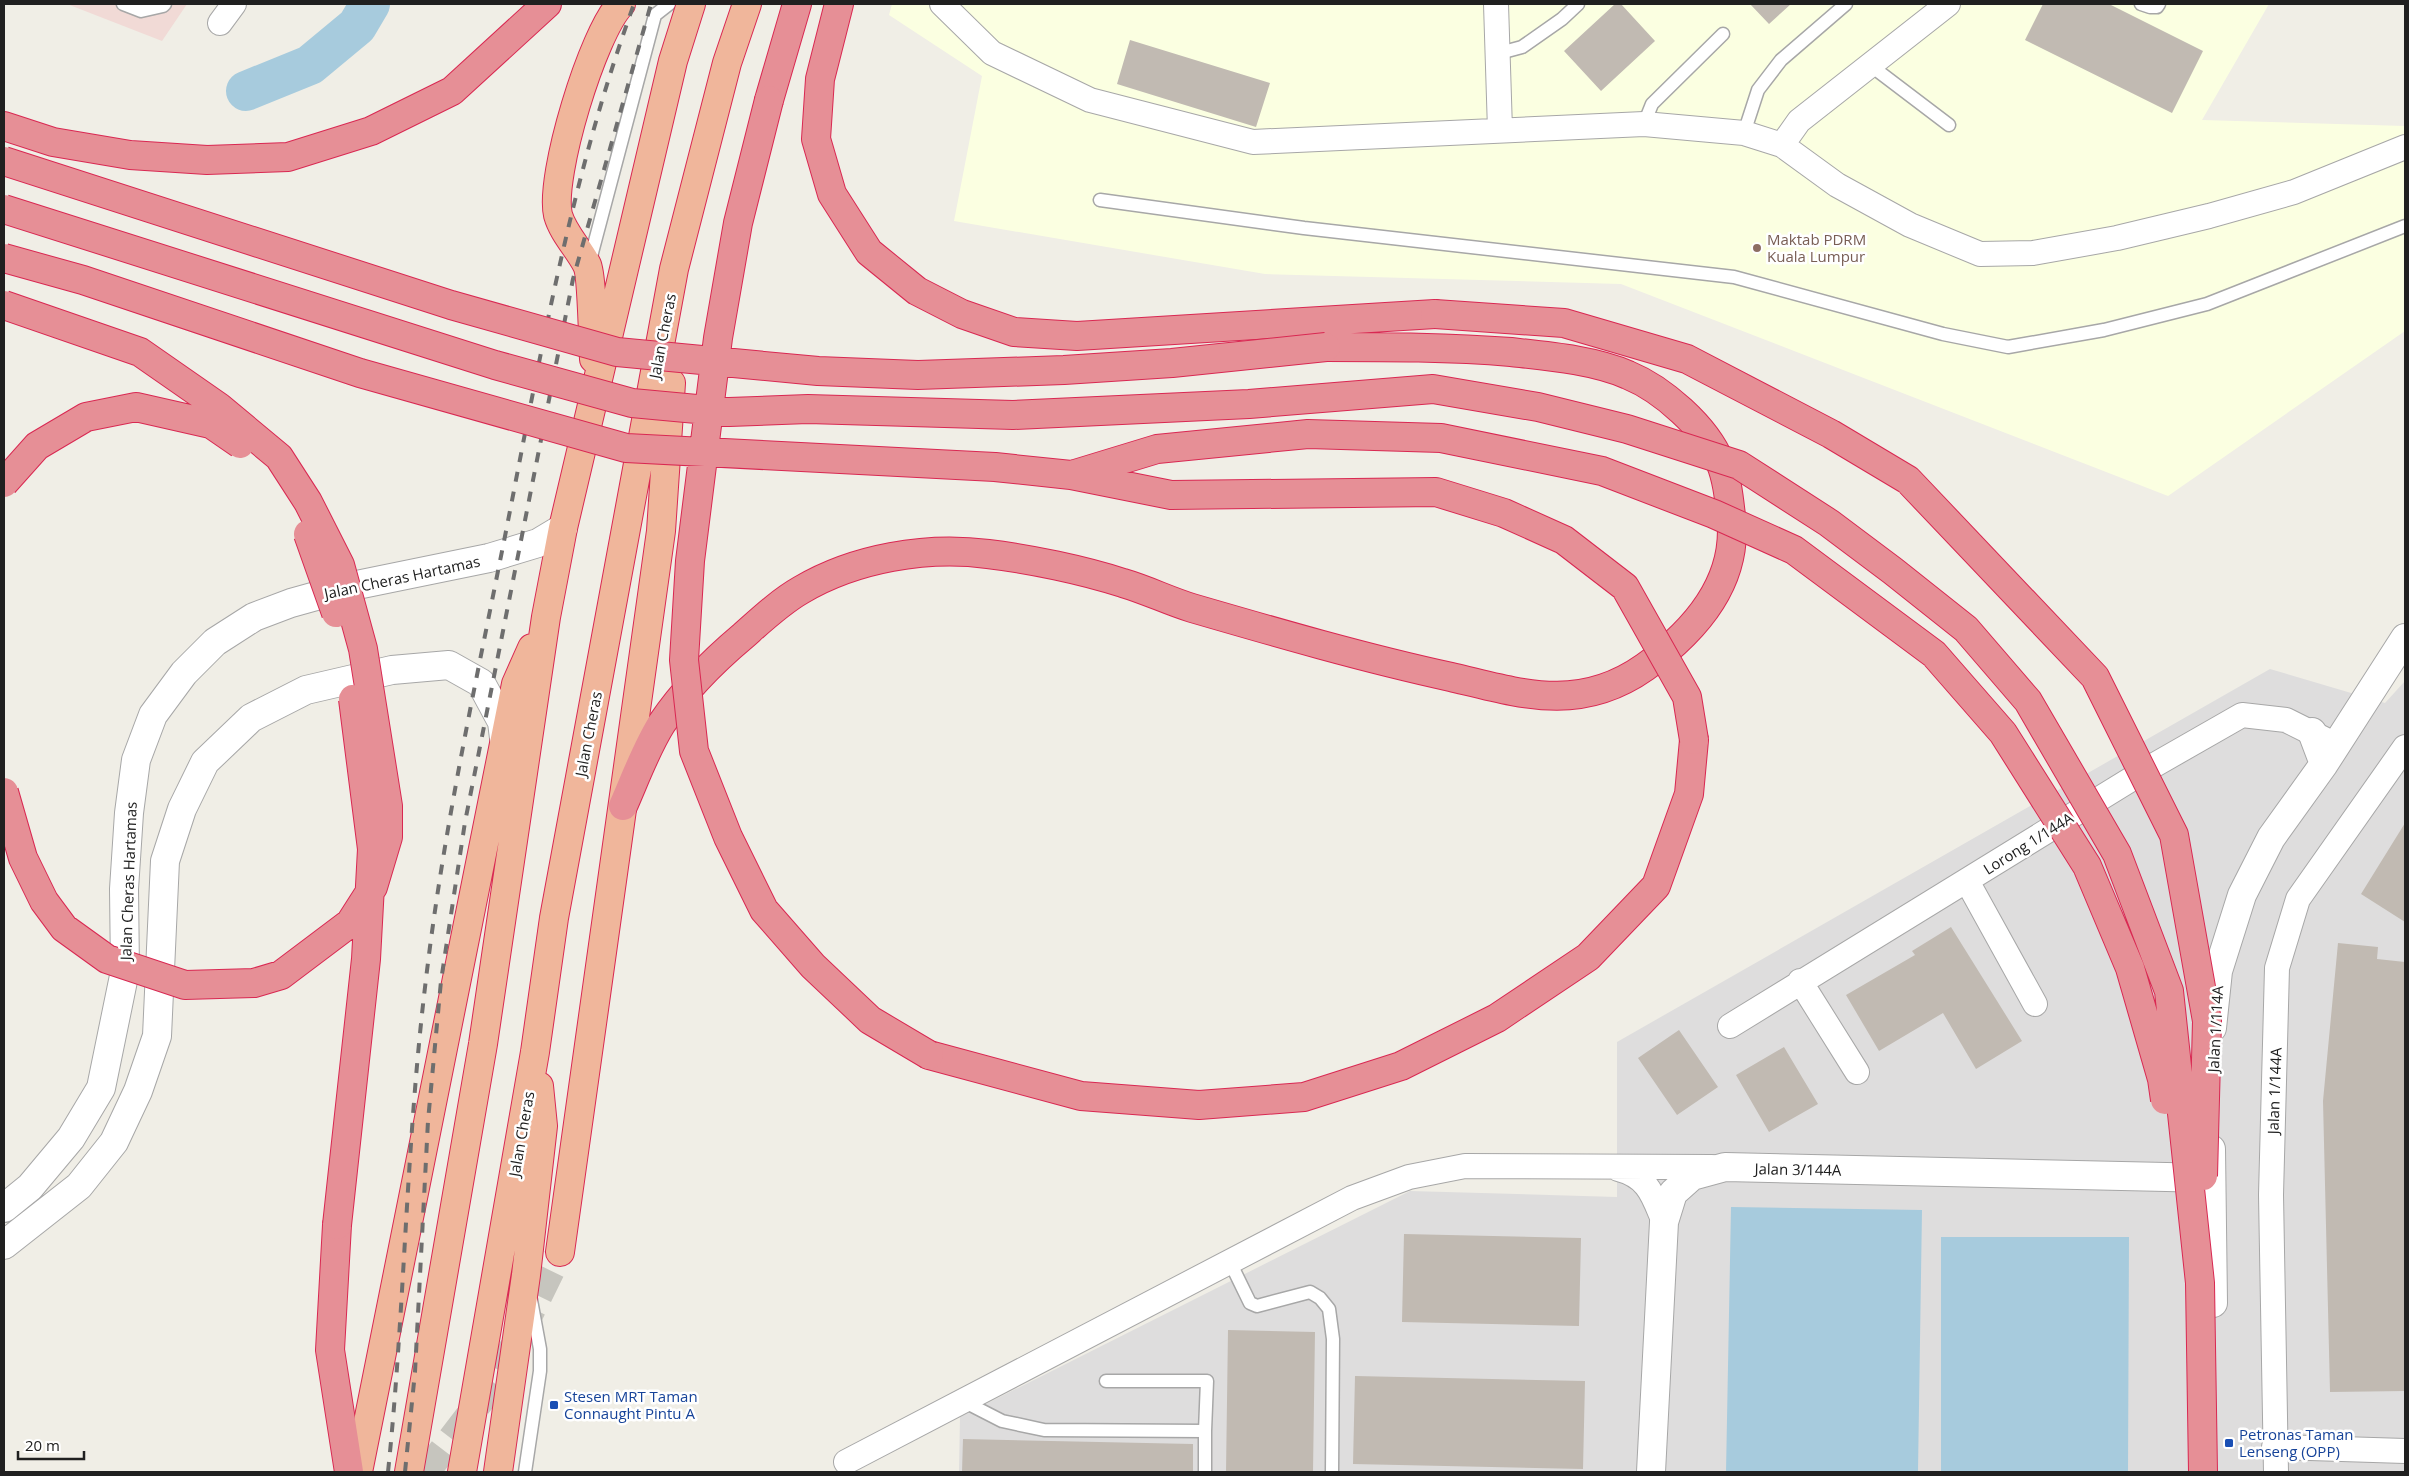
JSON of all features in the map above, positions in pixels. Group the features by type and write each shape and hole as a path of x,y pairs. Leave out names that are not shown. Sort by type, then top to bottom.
{"highway":[{"path":"4,126 54,142 130,155 207,160 288,157 371,131 452,91 547,4"},
{"path":"596,393 588,266 558,216 558,188 562,156 590,66 601,37 622,4"},
{"path":"409,1472 483,1044 546,618 563,528 673,61 691,4"},
{"name":"Jalan Cheras","path":"462,1472 536,1052 554,918 674,269 727,63 747,4"},
{"path":"4,258 83,280 360,372 626,448 985,466 1071,475 1171,496 1436,492 1504,513 1564,540 1625,587 1687,697 1694,740 1688,794 1656,886 1588,957 1496,1018 1401,1066 1304,1097 1199,1105 1081,1096 929,1055 870,1020 813,966 764,910 728,837 694,751 684,660 690,561 723,309 738,223 769,100 797,4"},
{"path":"839,4 820,79 816,139 832,194 869,252 917,291 962,314 1014,332 1077,336 1436,314 1564,324 1687,359 1831,434 1908,480 2095,677 2174,835 2207,1021 2200,1283 2203,1472"},
{"path":"4,161 451,306 617,352 818,371 918,375 1064,370 1172,363 1326,347 1439,346 1559,357 1629,375 1668,400 1702,431 1720,462 1728,493 1733,535 1726,572 1712,602 1691,629 1668,650 1625,681 1595,693 1561,696 1519,693 1432,673 1188,607 1122,583 1054,567 986,553 918,552 858,565 802,590 760,620 692,682 659,728 622,806"},
{"path":"4,210 495,365 632,403 729,412 808,409 1013,415 1249,404 1433,390 1538,407 1618,427 1739,465 1829,523 1893,571 1966,630 2028,701 2118,854 2169,991 2200,1283"},
{"path":"560,1252 661,531 670,402 674,269"},
{"path":"4,305 140,352 219,407 279,457 308,502 340,565 364,649 388,806 388,837 373,887 350,923 281,975 254,983 186,985 107,959 64,928 44,901 23,858 4,792"},
{"path":"4,483 37,446 86,417 136,407 211,424 266,462 298,508 341,627 352,689 372,850 366,958 337,1225 330,1350 349,1472"},
{"path":"1071,475 1157,448 1308,434 1441,438 1531,455 1602,471 1714,514 1794,550 1934,654 2003,733 2088,866 2130,968 2162,1079 2194,1288 2197,1472"},
{"path":"358,1472 516,684 546,618"},
{"path":"498,1472 526,1275 543,1126 536,1052"}],"street":[{"path":"220,23 234,4"},
{"path":"601,37 615,4"},
{"path":"942,4 992,53 1090,100 1253,142 1644,124 1744,134 1782,145 1837,185 1910,225 1980,254 2033,253 2117,238 2209,216 2294,192 2405,147"},
{"path":"1496,4 1496,54 1500,130"},
{"path":"1782,145 1799,121 1948,4"},
{"name":"Jalan Cheras Hartamas","path":"4,1208 30,1187 71,1138 100,1088 125,971 124,889 128,814 136,760 153,715 184,673 215,642 254,617 291,603 352,586 489,558 538,543 563,528"},
{"name":"Jalan 1/114A","path":"2214,1472 2211,1178 2212,1013 2218,971 2242,894 2271,838 2330,755 2405,638"},
{"path":"4,1245 79,1186 114,1142 138,1091 157,1036 166,861 182,809 205,762 252,718 306,690 392,670 449,665 480,683 502,722 505,746"},
{"name":"Lorong 1/144A","path":"1730,1026 1800,981 1967,881 2150,767 2242,715 2286,720 2312,732"},
{"path":"2312,732 2330,755"},
{"name":"Jalan 1/144A","path":"2276,1472 2274,1447 2271,1195 2277,968 2298,899 2405,747"},
{"path":"1967,881 2035,1004"},
{"path":"1800,981 1857,1072"},
{"path":"846,1462 1352,1198 1409,1177 1465,1166 1724,1167"},
{"name":"Jalan 3/144A","path":"1650,1472 1654,1437 1664,1222 1673,1193 1692,1176 1724,1167 2211,1178"},
{"path":"1614,1168 1632,1173 1650,1188 1664,1222"},
{"path":"2274,1447 2405,1451"}],"lane":[{"path":"123,4 141,11 165,4"},
{"path":"588,266 655,15 669,4"},
{"path":"1496,54 1522,47 1562,19 1578,4"},
{"path":"1744,134 1758,90 1781,60 1846,4"},
{"path":"2140,4 2157,7 2159,4"},
{"path":"1644,124 1652,104 1723,34"},
{"path":"1870,64 1949,125"},
{"path":"1100,200 1295,226 1734,277 1943,334 2008,346 2104,330 2207,304 2405,226"},
{"path":"1230,1262 1250,1303 1256,1306 1310,1292 1320,1298 1329,1309 1333,1339 1332,1472"},
{"path":"525,1472 536,1407 540,1356 526,1275"},
{"path":"1106,1381 1207,1381 1205,1472"},
{"path":"963,1401 1002,1421 1044,1430 1205,1431"}],"shaded area":[{"path":"67,4 187,4 162,41"},
{"name":"Maktab PDRM Kuala Lumpur","path":"892,4 2269,4 2202,120 2405,126 2405,331 2168,496 1621,284 1265,274 954,221 982,76 889,15"},
{"path":"2270,669 2385,703 2405,681 2405,1472 959,1472 960,1417 1410,1191 1617,1197 1617,1042"}],"water":[{"path":"1731,1207 1922,1210 1918,1472 1726,1472"},
{"path":"1941,1237 2129,1237 2128,1472 1941,1472"}],"building":[{"path":"1615,4 1621,4 1655,41 1601,91 1564,51"},
{"path":"1750,4 1791,4 1769,24"},
{"path":"2043,4 2109,4 2203,51 2172,113 2025,40"},
{"path":"1130,40 1270,83 1256,127 1117,84"},
{"path":"2405,823 2405,922 2361,894"},
{"path":"1951,927 2022,1041 1976,1069 1943,1013 1879,1051 1846,995 1915,955 1912,951"},
{"path":"2338,943 2378,947 2377,959 2405,962 2405,1391 2330,1392 2323,1101"},
{"path":"1679,1030 1718,1087 1677,1115 1638,1058"},
{"path":"1784,1047 1818,1104 1769,1132 1736,1075"},
{"path":"1404,1234 1581,1238 1579,1326 1402,1322"},
{"path":"1228,1330 1315,1332 1313,1472 1226,1472"},
{"path":"1355,1376 1585,1381 1583,1469 1353,1464"},
{"path":"963,1439 1193,1444 1193,1472 962,1472"}],"waterway":[{"path":"246,91 310,65 357,26 370,4"}],"tunnel":[{"path":"426,1472 498,1378 560,1252"}],"railway":[{"path":"388,1472 394,1410 419,1040 433,921 442,864 533,390 561,260 593,131 612,67 634,4"},
{"path":"405,1472 415,1372 428,1121 441,981 465,822 573,279 651,4"}],"place":[{"name":"Maktab PDRM Kuala Lumpur","path":"1757,248"},
{"name":"Stesen MRT Taman Connaught Pintu A","path":"554,1405"},
{"name":"Petronas Taman Lenseng (OPP)","path":"2229,1443"}]}
